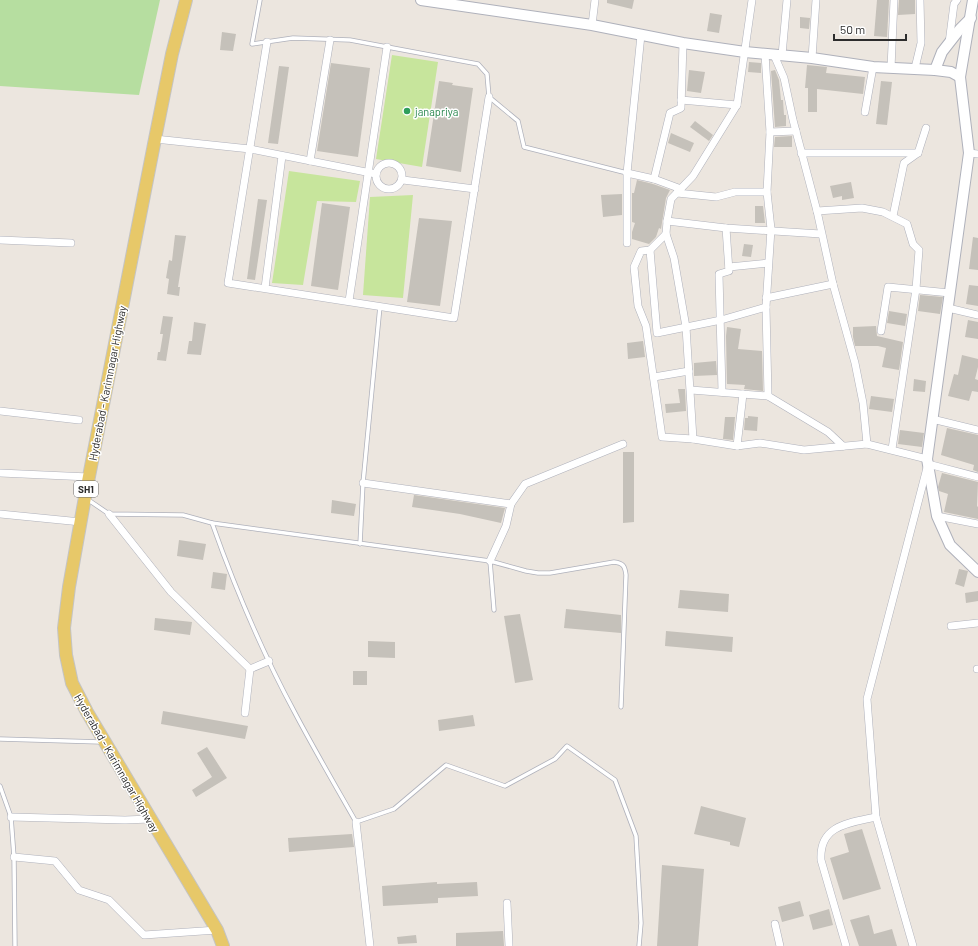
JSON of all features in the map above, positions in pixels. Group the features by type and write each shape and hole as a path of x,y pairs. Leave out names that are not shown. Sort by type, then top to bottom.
{"main road":[{"name":"Hyderabad - Karimnagar Highway","path":"186,0 172,54 84,497 81,522 68,587 64,628 66,655 72,684 86,712 217,930 222,946"},
{"path":"421,0 592,25 683,43 745,52 812,58 873,67 935,70 951,72 960,77"},
{"path":"973,0 960,77 974,153 950,293 932,418 928,461 937,516 950,544 978,572"},
{"path":"935,70 942,52 971,18"}],"street":[{"path":"592,25 595,0"},
{"path":"694,439 686,327 674,258 666,234 667,222 671,199 693,176 736,105 752,0"},
{"path":"768,396 766,298 772,229 767,192 774,54 787,0"},
{"path":"812,58 816,0"},
{"path":"891,68 894,0"},
{"path":"915,68 921,43 920,0"},
{"path":"949,43 954,4 957,0"},
{"path":"627,243 627,173 641,35"},
{"path":"310,161 330,40"},
{"path":"267,42 228,282 454,318 489,97"},
{"path":"654,179 670,114 680,108 683,43"},
{"path":"349,302 372,174 387,47"},
{"path":"774,54 784,78 801,153 817,211 833,284 855,363 863,403 867,444"},
{"path":"865,112 873,67"},
{"path":"681,100 736,105"},
{"path":"893,216 904,163 918,153 926,128"},
{"path":"770,132 796,131"},
{"path":"155,139 250,149 372,174 378,184 387,190 397,188 403,180 401,169 392,162 382,165 372,174"},
{"path":"801,153 918,153"},
{"path":"265,288 282,156"},
{"path":"627,173 654,179 679,191 716,197 734,192 767,192"},
{"path":"403,180 474,189"},
{"path":"817,211 862,208 883,212 907,224 913,244 919,250 916,289 892,449"},
{"path":"667,222 726,228 772,229 821,234"},
{"path":"722,392 719,274 729,272 726,228"},
{"path":"666,234 650,250 641,251 634,267 638,306 646,326 662,437 694,439 737,446 760,443 804,450 867,444 892,449 978,477"},
{"path":"0,240 71,243"},
{"path":"650,250 657,333 721,320 766,307"},
{"path":"728,267 768,263"},
{"path":"766,298 833,284"},
{"path":"881,331 888,287 950,293"},
{"path":"948,308 978,315"},
{"path":"654,377 689,371"},
{"path":"691,390 768,396 828,432 843,446"},
{"path":"737,446 744,394"},
{"path":"0,412 79,420"},
{"path":"932,418 978,429"},
{"path":"490,561 506,526 511,504 525,484 622,444"},
{"path":"913,946 876,817 867,699 928,461"},
{"path":"0,473 89,477"},
{"path":"363,483 511,504"},
{"path":"0,514 81,522"},
{"path":"109,514 171,592 250,669"},
{"path":"937,516 978,524"},
{"path":"951,626 978,623"},
{"path":"250,669 269,660"},
{"path":"245,712 250,669"},
{"path":"12,817 150,819"},
{"path":"846,946 820,852 823,842 836,828 850,822 876,817"},
{"path":"356,822 370,946"},
{"path":"14,857 56,861 79,890 109,900 144,935 217,930"},
{"path":"507,903 509,946"},
{"path":"775,924 780,946"}],"lane":[{"path":"260,0 252,44 293,38 350,40 478,64 487,74 489,97 518,121 524,147 627,173"},
{"path":"360,544 363,483 380,306"},
{"path":"84,497 109,514 183,515 212,523 490,561 538,573 550,573 614,562 621,563 625,568 626,575 621,707"},
{"path":"212,523 232,578 294,712 356,822 394,809 446,765 505,786 555,760 567,746 615,780 636,836 641,923 638,946"},
{"path":"490,561 494,610"},
{"path":"0,739 104,742"},
{"path":"0,786 12,817 15,946"}],"green space":[{"path":"0,0 160,0 139,95 0,86"},
{"name":"janapriya","path":"392,55 438,62 422,167 376,159"},
{"path":"289,171 360,181 356,202 317,201 303,285 272,283"},
{"path":"413,195 403,298 363,295 370,197"}],"building":[{"path":"607,0 634,0 632,9 607,3"},
{"path":"877,0 889,0 887,37 874,36"},
{"path":"899,0 915,0 915,14 898,15"},
{"path":"710,13 722,15 719,33 707,31"},
{"path":"800,17 810,18 809,29 800,28"},
{"path":"222,32 236,34 233,51 220,50"},
{"path":"749,62 761,63 761,73 748,72"},
{"path":"331,63 370,68 358,157 317,151"},
{"path":"807,65 827,67 826,73 865,77 863,94 817,89 817,112 808,112 808,88 805,88"},
{"path":"279,66 289,67 278,144 268,143"},
{"path":"689,70 705,72 701,93 687,91"},
{"path":"775,70 779,80 781,100 783,100 784,115 786,115 786,126 775,127 771,71"},
{"path":"439,81 453,83 452,85 473,88 461,172 426,166"},
{"path":"881,81 892,82 887,125 876,124"},
{"path":"695,121 713,135 709,141 690,127"},
{"path":"671,133 694,143 690,152 668,143"},
{"path":"792,136 792,147 774,147 775,137"},
{"path":"637,180 670,190 666,198 661,229 659,228 656,237 649,244 632,239 632,232 635,223 632,222 632,193 634,193"},
{"path":"851,182 854,198 842,200 842,196 833,198 830,186"},
{"path":"622,194 622,215 603,217 601,195"},
{"path":"258,199 267,200 255,280 247,279"},
{"path":"322,203 350,207 338,290 311,286"},
{"path":"755,206 763,206 765,223 755,223"},
{"path":"419,218 452,221 440,306 407,302"},
{"path":"175,235 186,236 178,287 180,287 179,296 167,294 169,279 166,278 169,260 172,261"},
{"path":"973,237 978,238 978,270 969,269"},
{"path":"744,244 753,245 751,257 742,256"},
{"path":"969,285 978,286 978,306 966,304"},
{"path":"920,295 943,297 940,314 918,311"},
{"path":"889,311 907,314 905,326 887,323"},
{"path":"163,316 173,317 166,361 157,360 163,334 160,334"},
{"path":"968,320 978,322 978,339 965,337"},
{"path":"194,322 206,324 201,355 187,354 189,341 192,341"},
{"path":"876,326 877,336 903,342 899,370 882,367 886,348 878,346 855,346 853,327"},
{"path":"727,327 741,329 738,349 762,351 763,391 744,389 745,385 727,384"},
{"path":"643,341 645,357 628,359 627,343"},
{"path":"962,355 978,359 975,379 978,380 978,392 972,391 969,401 948,396 954,374 958,375"},
{"path":"716,361 717,375 694,376 694,363"},
{"path":"914,379 926,381 925,392 913,391"},
{"path":"678,389 685,389 686,411 666,413 665,404 680,403"},
{"path":"871,396 894,399 892,412 869,409"},
{"path":"748,416 758,417 757,431 744,430 745,418 748,418"},
{"path":"725,417 735,417 733,440 723,439"},
{"path":"947,428 978,435 978,472 973,470 974,465 941,455"},
{"path":"900,430 924,433 922,447 898,444"},
{"path":"623,452 634,452 634,522 623,523"},
{"path":"942,473 978,482 978,519 944,512 948,494 939,491 938,487"},
{"path":"414,495 505,508 501,523 460,514 412,507"},
{"path":"332,500 356,504 354,516 331,513"},
{"path":"179,540 206,544 203,560 177,556"},
{"path":"959,569 968,571 964,587 955,584"},
{"path":"213,572 227,574 225,590 211,588"},
{"path":"680,590 729,594 728,612 678,608"},
{"path":"978,591 978,601 966,603 965,593"},
{"path":"566,609 621,615 621,633 564,628"},
{"path":"520,614 533,680 515,683 504,616"},
{"path":"155,618 192,622 190,635 154,630"},
{"path":"666,631 733,637 732,652 665,646"},
{"path":"368,641 395,642 395,658 368,657"},
{"path":"353,671 367,671 367,685 353,685"},
{"path":"163,711 248,726 245,739 161,724"},
{"path":"473,715 475,726 439,731 438,720"},
{"path":"207,747 227,778 196,797 192,790 212,777 197,753"},
{"path":"701,806 746,818 739,847 730,845 730,842 694,834"},
{"path":"862,829 881,889 843,900 830,858 849,852 844,834"},
{"path":"352,834 354,847 289,852 288,838"},
{"path":"662,865 704,869 698,946 657,946"},
{"path":"437,882 437,884 477,882 478,896 438,898 438,903 383,906 382,886"},
{"path":"800,901 804,916 782,922 778,907"},
{"path":"829,909 833,925 813,930 809,915"},
{"path":"869,915 874,934 892,929 897,946 859,946 850,920"},
{"path":"503,931 504,946 456,946 456,933"},
{"path":"416,935 417,943 398,944 397,937"}],"place":[{"name":"janapriya","path":"407,111"}]}
